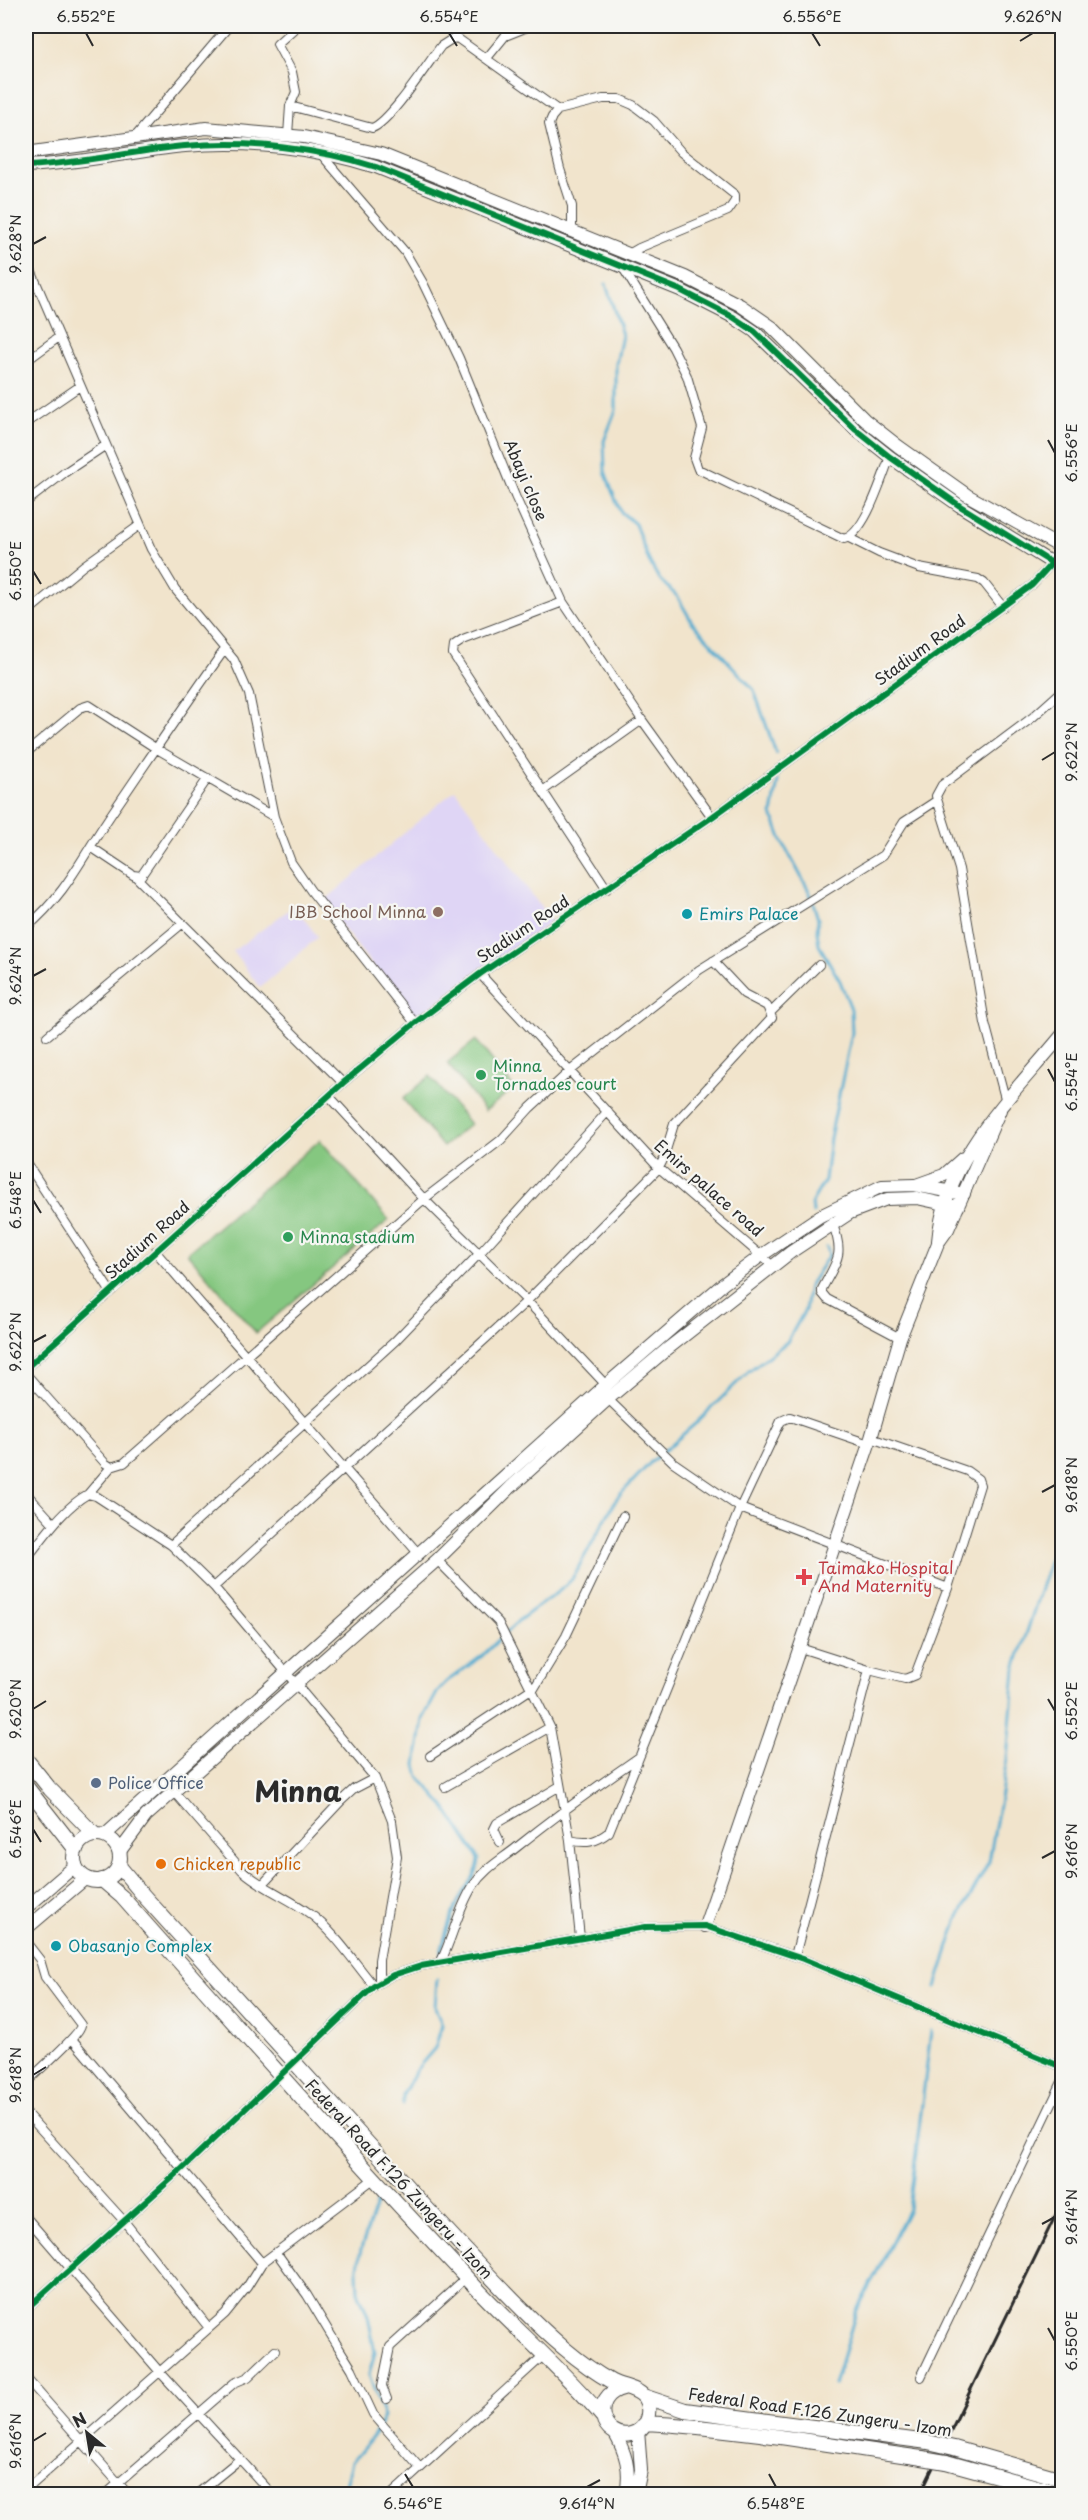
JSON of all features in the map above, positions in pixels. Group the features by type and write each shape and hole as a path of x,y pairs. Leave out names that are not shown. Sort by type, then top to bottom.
{"main road":[{"path":"26,1759 50,1789 100,1835 111,1839 120,1851 119,1866 109,1877 102,1880 86,1878 76,1865 76,1850 83,1840 100,1835"},
{"path":"26,1786 76,1850"},
{"name":"Federal Road F.126 Zungeru - Izom","path":"119,1866 479,2266 540,2328 595,2372 624,2388"},
{"name":"Federal Road F.126 Zungeru - Izom","path":"102,1880 122,1897 279,2075 376,2177 466,2278 583,2393 602,2416"},
{"path":"624,2388 643,2396 648,2414 642,2427 631,2434 614,2432 607,2425 602,2416 602,2408 609,2394 624,2388"},
{"name":"Federal Road F.126 Zungeru - Izom","path":"643,2396 685,2410 928,2442 1062,2479"},
{"name":"Federal Road F.126 Zungeru - Izom","path":"642,2427 805,2440 922,2457 1062,2494"}],"street":[{"path":"134,138 229,26"},
{"path":"288,135 290,106 296,92 294,79 277,44 297,26"},
{"path":"487,58 505,36 530,26"},
{"path":"290,106 372,128 377,126 446,42 457,38 558,110"},
{"path":"572,231 572,206 549,124 558,110 603,99 619,99 633,105 654,122 689,160 735,195 735,201 728,211 627,255"},
{"path":"26,153 206,128 288,135 381,154 685,277 740,305 763,320 794,347 865,420 898,446 967,495 1061,547"},
{"path":"26,166 196,145 265,146 351,159 376,167 680,290 754,331 856,430 890,457 960,506 1057,564"},
{"name":"Abayi close","path":"319,153 405,252 423,283 459,358 515,496 563,602 642,720 712,817"},
{"path":"26,259 151,549 175,589 234,660 249,694 274,818 291,862 304,882 415,1023"},
{"path":"622,268 673,348 687,376 702,428 694,458 696,466 839,538 849,538 879,553 919,567 978,579 984,583 1003,607"},
{"path":"26,361 59,337"},
{"path":"26,423 80,386"},
{"path":"26,502 106,445"},
{"path":"849,538 867,512 890,457"},
{"path":"26,613 83,566 140,525"},
{"name":"Stadium Road","path":"26,1368 343,1083 415,1023 480,974 712,817 1003,607 1057,564 1061,547"},
{"path":"563,602 463,640 454,646 453,654 607,889"},
{"path":"26,928 51,905 69,882 225,649"},
{"path":"120,1851 146,1816 437,1560 511,1486 608,1399 773,1266 850,1213 887,1199 917,1198 951,1201 964,1194 1003,1106 985,1023 959,869 952,842 936,801 938,790 1033,717 1062,691"},
{"path":"26,753 80,708 89,705 157,750 274,818"},
{"path":"544,790 642,720"},
{"path":"136,877 146,871 208,778"},
{"path":"26,1559 54,1524 88,1494 111,1467 124,1463 424,1199 501,1140 530,1108 570,1071 653,1004 713,961 883,855 904,822 936,801"},
{"path":"91,847 136,877 343,1083"},
{"path":"47,1036 182,924"},
{"path":"214,1587 527,1301 659,1168 674,1124 772,1018 767,1006 739,989 713,961"},
{"path":"771,1012 819,964"},
{"name":"Emirs palace road","path":"480,974 659,1168 773,1266"},
{"path":"100,1835 166,1782 418,1553 723,1284 820,1216 858,1196 889,1184 914,1185 944,1175 966,1155 988,1122 1062,1035"},
{"path":"329,1096 424,1199 527,1301 606,1385"},
{"path":"171,1545 395,1341 479,1254 608,1111"},
{"path":"705,1926 870,1441 900,1338 938,1243 940,1218 951,1201 966,1155"},
{"path":"26,1162 110,1291"},
{"path":"914,1185 951,1201"},
{"path":"832,1226 840,1249 822,1293 827,1299 900,1338"},
{"path":"155,1251 418,1553"},
{"path":"26,1374 111,1467"},
{"path":"608,1399 673,1462 740,1508 948,1588"},
{"path":"570,1840 583,1843 597,1841 609,1832 740,1508 777,1427 785,1418 790,1417 967,1470 978,1479 980,1485 969,1527 915,1675 905,1678 868,1670 800,1648"},
{"path":"26,1493 54,1524"},
{"path":"88,1494 96,1496 171,1545 214,1587 375,1778 392,1821 397,1857 377,1984"},
{"path":"429,1756 531,1691 566,1636 623,1516"},
{"path":"437,1560 498,1622 550,1727 570,1840 580,1938"},
{"path":"795,1956 868,1670"},
{"path":"445,1787 550,1727"},
{"path":"441,1962 460,1910 488,1867 563,1809 639,1757"},
{"path":"262,1885 341,1801 354,1789 375,1778"},
{"path":"500,1842 494,1829 497,1822 560,1786"},
{"path":"174,1792 243,1870 262,1885 302,1908 330,1932 377,1984"},
{"path":"26,1908 76,1865"},
{"path":"26,1929 86,1878"},
{"path":"26,2309 182,2169 293,2060 377,1984 393,1975 441,1962 646,1927 705,1926 795,1956 1062,2067"},
{"path":"26,1942 40,1960 45,1977 81,2025 81,2031 26,2083"},
{"path":"72,2039 262,2263"},
{"path":"921,2377 1062,2082"},
{"path":"26,2113 124,2221 209,2328"},
{"path":"26,2490 209,2328 242,2294 262,2263 376,2177"},
{"path":"26,2217 159,2371 272,2494"},
{"path":"276,2252 307,2295 352,2369 365,2402 420,2468"},
{"path":"387,2398 382,2386 390,2347 466,2278"},
{"path":"106,2494 200,2415 234,2383 248,2377 275,2351"},
{"path":"392,2494 544,2355"},
{"path":"26,2378 128,2494"},
{"path":"636,2494 641,2470 642,2427"},
{"path":"614,2432 623,2448 629,2470 626,2494"},
{"path":"197,2494 240,2459"}],"shaded area":[{"name":"IBB School Minna","path":"455,790 552,922 414,1019 323,902"},
{"path":"294,906 318,937 260,988 233,951"}],"green space":[{"name":"Minna Tornadoes court","path":"476,1040 514,1088 485,1111 447,1063"},
{"name":"Minna Tornadoes court","path":"430,1076 470,1124 443,1147 403,1099"},
{"name":"Minna stadium","path":"320,1140 389,1220 256,1333 187,1253"}],"waterway":[{"path":"606,284 622,335 616,364 616,410 604,441 605,471 612,491 621,512 635,524 649,561 659,579 677,596 692,622 754,690 776,753"},
{"path":"778,781 772,814 782,841 810,893 818,919 819,945 840,981 851,1009 852,1033 830,1138 825,1180 812,1202 813,1213"},
{"path":"441,1953 458,1902 474,1876 479,1859 444,1806 419,1777 416,1765 423,1719 438,1691 446,1682 482,1656 518,1621 563,1588 572,1579 617,1498 651,1462 695,1424 749,1371 787,1342 805,1310 809,1286 829,1255 827,1247"},
{"path":"1062,1391 1062,1410"},
{"path":"936,1987 957,1921 989,1862 1007,1759 1015,1669 1062,1523"},
{"path":"403,2104 403,2095 416,2070 435,2048 442,2025 435,2007 437,1979"},
{"path":"834,2385 856,2312 909,2209 931,2031"},
{"path":"341,2494 345,2488 352,2462 375,2434 384,2417 369,2375 375,2352 368,2316 358,2291 357,2273 361,2249 378,2198"}],"railway":[{"path":"920,2494 1062,2202"}],"cycle path":[{"path":"26,166 66,163 185,146 233,144 306,150 376,167 680,290 733,317 754,331 856,430 890,457 960,506 1052,563 1062,566"},
{"path":"26,1368 343,1083 415,1023 480,974 712,817 1032,585 1052,563 1060,547"},
{"path":"26,2309 182,2169 374,1986 393,1975 421,1966 646,1927 705,1926 803,1959 1062,2067"}],"place":[{"name":"IBB School Minna","path":"438,912"},
{"name":"Emirs Palace","path":"687,914"},
{"name":"Minna Tornadoes court","path":"481,1075"},
{"name":"Minna stadium","path":"288,1237"},
{"name":"Taimako Hospital And Maternity","path":"804,1577"},
{"name":"Police Office","path":"96,1783"},
{"name":"Chicken republic","path":"161,1864"},
{"name":"Obasanjo Complex","path":"56,1946"}],"district":[{"name":"Minna","path":"298,1792"}]}
